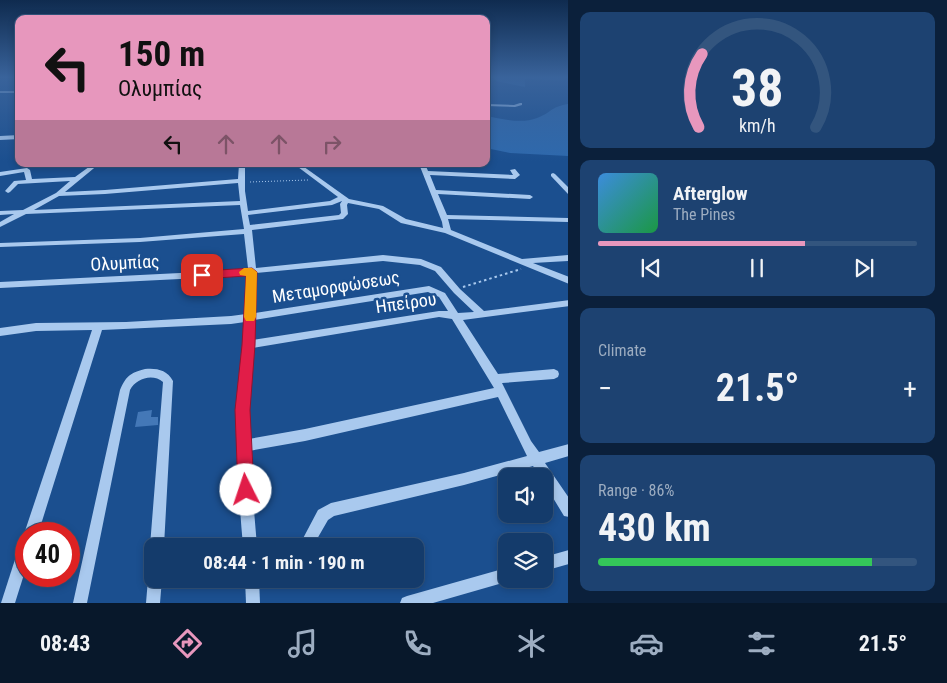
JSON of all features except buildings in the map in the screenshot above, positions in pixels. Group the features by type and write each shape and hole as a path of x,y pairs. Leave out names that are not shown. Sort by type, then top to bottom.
{"street":[{"path":"490,105 517,105"},
{"path":"0,138 15,137"},
{"path":"0,225 58,194 92,167"},
{"path":"242,167 240,182 248,229 252,272 249,345 243,392 243,446 249,538"},
{"path":"301,167 344,200"},
{"path":"423,167 446,222 447,231"},
{"path":"0,174 26,170 29,181"},
{"path":"426,173 515,177 517,175 513,170"},
{"path":"553,175 568,193"},
{"path":"8,191 15,183 76,179"},
{"path":"58,194 240,182"},
{"path":"433,192 530,198"},
{"path":"0,245 140,240 340,217 345,214 342,207 344,200"},
{"path":"0,212 244,208 332,203 344,200 381,207 404,221 447,231 568,281"},
{"path":"443,216 568,220"},
{"name":"Ολυμπίας","path":"0,286 252,272 372,258 393,258 438,268 457,291"},
{"path":"524,263 568,258"},
{"name":"Μεταμορφώσεως","path":"0,332 36,328 212,321 250,317 429,289 442,295 455,316"},
{"path":"457,291 483,315"},
{"name":"Ηπείρου","path":"249,345 439,314 455,316 483,315 568,303"},
{"path":"455,316 502,391 520,433 568,511"},
{"path":"35,522 98,327"},
{"path":"80,603 125,390 129,382 134,378 149,374 161,374 166,376 168,381 158,538"},
{"path":"495,379 554,374"},
{"path":"243,446 305,435 502,391"},
{"path":"310,538 323,515 331,510 464,479 568,450"},
{"path":"553,562 568,558"},
{"path":"407,603 498,577"},
{"path":"8,603 15,581"},
{"path":"153,603 154,588"},
{"path":"252,588 253,603"}],"path":[{"path":"240,182 317,178"},
{"path":"457,291 468,284 520,270 524,263"}],"shaded area":[{"path":"568,105 568,156 510,153 490,149 490,117 525,121 542,116 558,107"}],"slow traffic":[{"path":"244,272 252,272 250,317"}],"route":[{"path":"202,275 252,272 249,345 243,410 246,490"}]}
